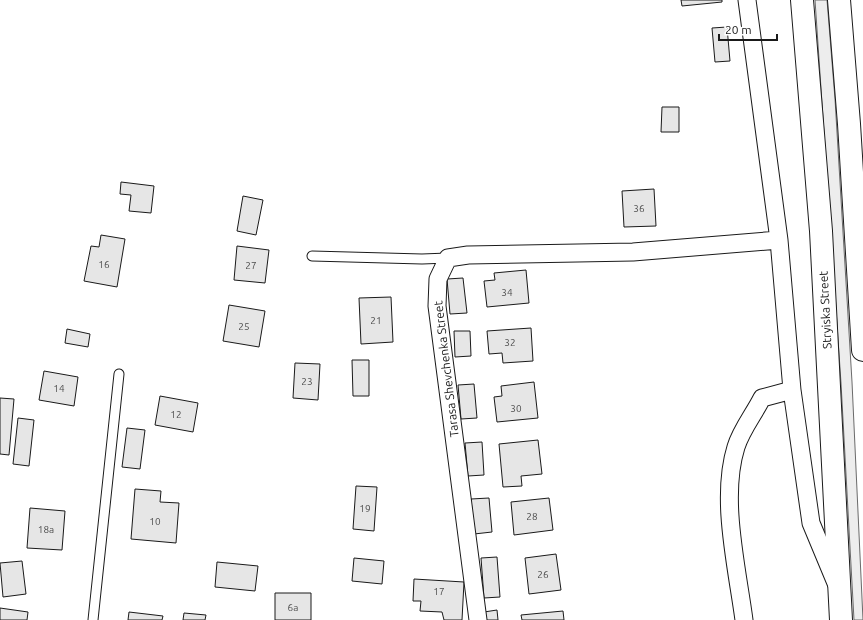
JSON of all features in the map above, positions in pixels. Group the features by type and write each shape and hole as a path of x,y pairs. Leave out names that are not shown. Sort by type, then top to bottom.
{"highway":[{"name":"Stryiska Street","path":"802,0 821,231 841,620"},
{"path":"839,0 849,124 863,350"}],"street":[{"path":"747,0 779,240 792,390 812,523 840,592"},
{"path":"448,258 468,255 633,252 779,240"},
{"name":"Tarasa Shevchenka Street","path":"448,258 438,279 437,306 478,620"},
{"path":"744,620 730,515 729,485 736,446 762,398 792,390"}],"lane":[{"path":"312,256 422,259 448,258"},
{"path":"93,620 119,374"}],"shaded area":[{"path":"815,0 827,0 835,99 852,382 863,620 854,620 841,383"}],"building":[{"path":"681,0 722,0 722,2 682,6"},
{"path":"727,27 730,61 715,62 712,28"},
{"path":"662,107 679,107 679,132 661,132"},
{"path":"121,182 154,186 151,213 129,211 131,195 120,194"},
{"path":"654,189 656,226 624,227 622,191"},
{"path":"243,196 263,200 256,235 237,231"},
{"path":"101,235 125,239 117,287 84,281 91,246 99,247"},
{"path":"237,246 269,250 265,283 234,280"},
{"path":"526,270 529,303 487,307 484,281 495,280 494,273"},
{"path":"463,278 467,313 450,314 447,279"},
{"path":"391,297 393,342 361,344 359,298"},
{"path":"229,305 265,311 259,347 223,341"},
{"path":"531,328 533,361 503,363 502,353 489,354 487,331"},
{"path":"67,329 90,334 88,347 65,343"},
{"path":"454,331 470,331 471,356 455,357"},
{"path":"352,360 369,360 369,396 353,396"},
{"path":"295,363 320,364 318,400 293,398"},
{"path":"44,371 78,377 74,406 39,400"},
{"path":"534,382 538,418 497,422 494,397 502,396 501,386"},
{"path":"474,384 477,418 461,419 458,385"},
{"path":"160,396 198,403 193,432 155,425"},
{"path":"0,398 14,399 9,455 0,454"},
{"path":"18,418 34,420 29,466 13,464"},
{"path":"127,428 145,430 140,469 122,467"},
{"path":"538,440 542,474 521,476 522,486 503,487 499,444"},
{"path":"482,442 484,475 468,476 465,443"},
{"path":"356,486 377,487 374,531 353,529"},
{"path":"135,489 161,491 160,502 179,503 176,543 131,539"},
{"path":"489,498 492,532 474,534 471,499"},
{"path":"549,498 553,530 514,535 511,502"},
{"path":"30,508 65,511 62,550 27,548"},
{"path":"556,554 561,590 529,594 525,558"},
{"path":"497,557 500,597 484,598 481,558"},
{"path":"354,558 384,561 382,584 352,581"},
{"path":"22,561 26,594 3,597 0,563"},
{"path":"217,562 258,566 255,591 215,587"},
{"path":"414,579 464,582 462,620 444,620 442,612 420,611 421,601 413,601"},
{"path":"275,593 311,593 311,620 275,620"},
{"path":"0,608 28,612 27,620 0,620"},
{"path":"497,610 498,620 485,620 484,612"},
{"path":"563,611 564,620 522,620 521,615"},
{"path":"129,612 163,616 162,620 128,620"},
{"path":"184,613 206,615 205,620 183,620"}]}
